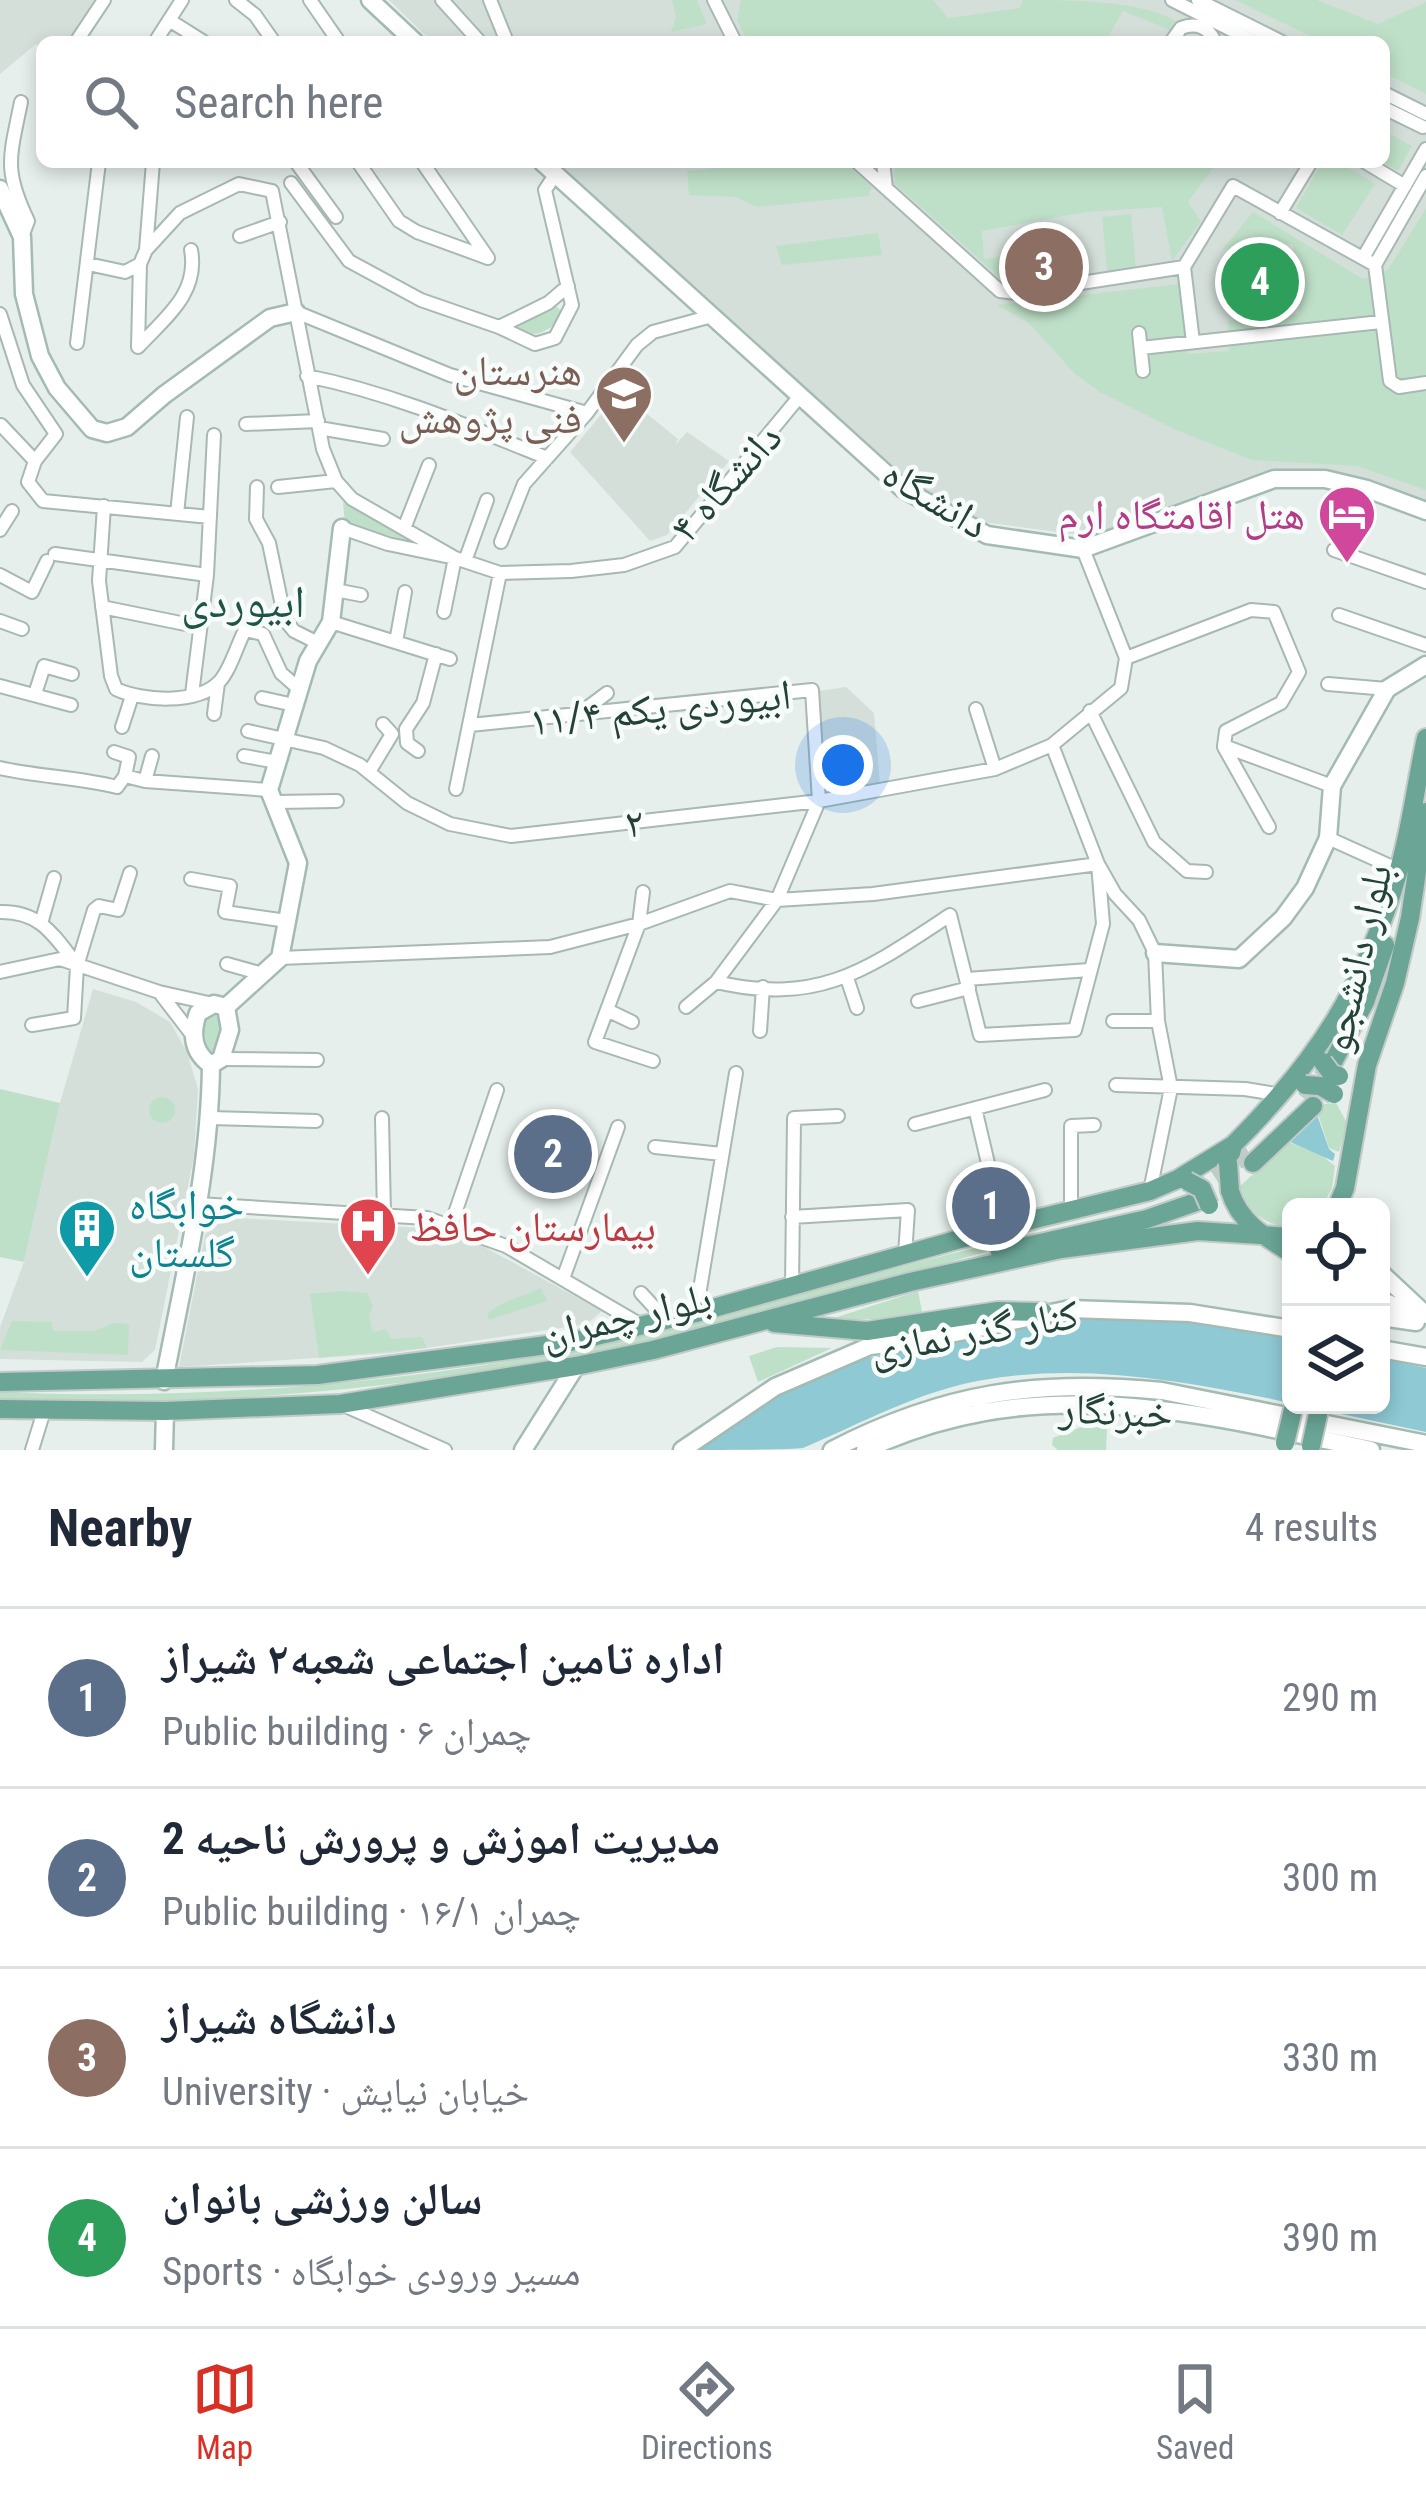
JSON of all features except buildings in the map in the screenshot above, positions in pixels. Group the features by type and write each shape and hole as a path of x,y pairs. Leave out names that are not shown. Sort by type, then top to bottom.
{"main road":[{"name":"بلوار دانشجو","path":"1346,1197 1367,1065 1395,983 1410,918 1406,873 1426,738"},
{"name":"بلوار دانشجو","path":"1300,1094 1332,1067 1351,998 1406,873 1426,812"},
{"path":"1282,1247 1243,1217 1230,1190 1241,1156 1300,1094 1320,1086 1373,1006 1406,873"},
{"path":"1332,1067 1367,1065"},
{"path":"1332,1067 1356,1122"},
{"path":"1241,1156 1300,1094"},
{"name":"بلوار چمران","path":"0,1382 317,1375 570,1342 696,1313 1150,1191 1192,1191 1241,1156"},
{"path":"1192,1191 1206,1221 1198,1231"},
{"path":"905,1256 1115,1217 1192,1191"},
{"path":"910,1282 1024,1245 1147,1220 1192,1191"},
{"name":"بلوار چمران","path":"0,1409 165,1411 340,1404 576,1366 683,1343 910,1282 1061,1249 1198,1231 1282,1236"},
{"path":"758,1322 867,1331 998,1311 1043,1312"},
{"path":"1285,1447 1292,1414"},
{"path":"1310,1448 1317,1414"}],"street":[{"path":"80,36 104,0"},
{"path":"159,36 182,0"},
{"path":"236,0 256,15 270,36"},
{"path":"310,0 335,36"},
{"path":"370,0 409,36"},
{"path":"442,0 475,36"},
{"path":"490,0 505,36"},
{"path":"714,0 731,36"},
{"path":"720,16 729,0"},
{"path":"1172,0 1243,36"},
{"path":"1198,0 1270,36"},
{"path":"169,20 194,36"},
{"path":"1175,36 1181,28 1196,25 1212,36"},
{"path":"1390,98 1425,130"},
{"path":"21,102 10,155 11,185 28,221 22,237"},
{"path":"1390,111 1425,130"},
{"path":"1425,130 1369,262 1390,381 1399,387 1426,383"},
{"path":"77,343 98,168"},
{"path":"152,168 138,347 190,289 195,272 191,250"},
{"path":"88,264 125,272 180,213 239,184 272,191 291,183 300,168 336,217"},
{"path":"362,168 399,221 488,259 426,168"},
{"path":"291,183 350,261 421,300 535,344 555,338 572,305 545,190 549,168"},
{"name":"دانشگاه","path":"549,168 903,489 987,535 1083,549 1274,479 1325,479 1426,511"},
{"path":"863,168 1000,291 1016,293 1184,267"},
{"path":"884,168 886,189"},
{"path":"1280,213 1307,168"},
{"path":"1375,168 1405,186"},
{"path":"1369,262 1426,176"},
{"path":"1193,343 1184,267 1233,186 1369,262"},
{"path":"0,189 22,237 25,294 40,356 57,388 92,429 106,433 127,427 164,394 270,318 296,312 450,375 587,413"},
{"path":"272,191 307,376 336,481 352,499 382,519 405,526 460,560"},
{"path":"240,236 280,222"},
{"path":"499,327 548,303 568,286"},
{"path":"0,314 22,385 56,434 35,461 28,482 43,501 210,518"},
{"path":"501,542 524,484 587,413 637,345 653,332 712,316"},
{"path":"1143,371 1140,340 1193,343 1382,322"},
{"path":"307,376 438,413 547,458"},
{"name":"۴ دانشگاه","path":"500,573 624,565 674,547 800,396"},
{"path":"177,514 188,417"},
{"path":"246,424 318,425 383,439"},
{"path":"1,425 35,461"},
{"path":"192,694 207,575 214,435"},
{"path":"405,526 429,465"},
{"path":"278,487 336,481"},
{"path":"257,487 256,519 269,543 284,620 294,632 318,643"},
{"path":"444,612 460,560 488,500"},
{"path":"104,506 99,560 102,607 116,689 132,696 192,694 218,683"},
{"path":"0,530 12,511"},
{"path":"280,958 298,863 273,796 277,763 308,661 331,622 342,528 500,573 456,789"},
{"path":"1083,549 1126,658 1251,610 1274,612 1299,672 1281,703 1226,731 1224,746 1269,827"},
{"path":"1334,550 1426,582"},
{"path":"0,575 32,592 51,558 207,575"},
{"path":"334,590 361,595"},
{"path":"396,642 405,592"},
{"path":"102,607 200,627"},
{"path":"1339,615 1426,645"},
{"path":"0,621 22,629"},
{"path":"331,622 444,656 424,704 406,729 407,743 418,751"},
{"path":"214,714 218,683 244,630 263,634 297,697"},
{"name":"۲","path":"248,731 324,748 369,772 407,803 450,824 511,836 820,801 995,769 1052,745 1121,688 1126,658"},
{"path":"1155,953 1239,958 1283,918 1305,888 1328,838 1332,786 1387,689 1426,665"},
{"path":"35,694 44,666 72,674"},
{"path":"1328,685 1387,689"},
{"path":"0,687 71,706"},
{"name":"۱۱/۴ ابیوردی یکم","path":"470,725 812,690 820,801"},
{"path":"578,715 608,693"},
{"path":"122,727 132,696"},
{"path":"262,698 297,697"},
{"path":"976,709 995,769"},
{"path":"1090,711 1154,842 1186,871 1206,872"},
{"path":"369,772 392,734 383,724"},
{"path":"1052,745 1098,864 1155,953 1158,1021 1171,1088 1150,1191"},
{"path":"1224,746 1332,786"},
{"path":"0,768 117,787 125,776 128,757 114,752"},
{"path":"145,781 152,756"},
{"path":"244,756 277,763"},
{"path":"125,776 145,781 201,778 273,796 337,801"},
{"path":"686,1007 716,982 776,900 820,801"},
{"path":"1328,838 1406,873"},
{"path":"193,1036 198,1013 220,1006 280,958 550,947 639,924 730,891 776,900 873,894 1098,864"},
{"path":"716,982 825,986 863,972 950,915 980,1034 1075,1030 1103,924 1098,864"},
{"path":"32,1025 74,1018 77,966 96,907 118,910 130,873"},
{"path":"42,920 54,878"},
{"path":"191,879 230,886 225,912 287,921"},
{"name":"۲","path":"643,892 639,924 595,1042 653,1061"},
{"path":"0,912 42,920 77,966"},
{"path":"0,972 60,959 220,1006"},
{"path":"227,964 259,974"},
{"path":"918,1001 968,984 1089,970"},
{"path":"847,978 857,1008"},
{"path":"760,1031 764,987"},
{"path":"160,992 193,1036 200,1056 216,1062 317,1060"},
{"path":"164,1381 198,1204 216,1062 230,1030 220,1006"},
{"path":"609,1011 632,1022"},
{"path":"1113,1021 1158,1021"},
{"path":"696,1313 736,1073"},
{"path":"1116,1085 1300,1094"},
{"path":"451,1225 497,1090"},
{"path":"915,1124 1045,1090"},
{"path":"975,1108 1003,1227"},
{"path":"792,1287 794,1118 838,1116"},
{"path":"210,1118 316,1121"},
{"path":"382,1118 383,1215"},
{"path":"1071,1211 1072,1126 1094,1126"},
{"path":"564,1276 618,1127"},
{"path":"655,1147 722,1154"},
{"path":"198,1204 427,1218 506,1246 564,1276 641,1326"},
{"path":"792,1217 908,1210 905,1256"},
{"path":"1390,1282 1426,1319"},
{"path":"641,1293 666,1320"},
{"path":"1390,1304 1426,1319"},
{"name":"کنار گذر نمازی","path":"682,1450 775,1388 854,1352 1043,1312 1096,1308 1190,1312 1282,1327"},
{"path":"1390,1317 1426,1319"},
{"path":"1390,1351 1426,1358"},
{"path":"523,1450 576,1366"},
{"path":"832,1450 899,1418 964,1397 989,1392 1128,1388 1426,1444"},
{"path":"340,1404 442,1448"},
{"name":"خبرنگار","path":"865,1450 965,1413 1017,1406 1121,1405 1371,1450"},
{"path":"32,1450 44,1411"},
{"path":"164,1450 165,1411"}],"shaded area":[{"path":"0,0 98,0 76,36 36,36 36,44 0,74"},
{"path":"389,0 1426,0 1426,507 1265,474 1094,537 983,522 933,496 899,471 561,168 1390,168 1390,36 426,36"},
{"path":"620,392 678,439 675,445 687,432 729,461 667,535 650,541 570,452"},
{"path":"846,687 874,713 880,784 837,790 825,780 819,691"},
{"path":"93,989 136,1002 170,1022 187,1052 198,1089 194,1156 155,1350 142,1362 0,1359 0,1327 24,1262 60,1103"},
{"name":"بیمارستان حافظ","path":"218,1219 423,1228 477,1243 602,1311 587,1324 392,1353 179,1367 205,1235"}],"green space":[{"path":"672,0 697,0 707,24 671,32 676,18"},
{"path":"741,0 933,0 948,18 1020,8 1023,0 1124,5 1176,21 1170,30 1123,11 1108,36 745,36 737,20"},
{"path":"1235,0 1317,0 1378,24 1426,2 1426,94 1390,76 1390,36 1310,36"},
{"path":"1390,134 1412,146 1398,171 1390,166"},
{"path":"851,168 872,187 868,196 756,207 737,197 689,195 687,171"},
{"path":"894,168 1213,168 1188,202 1201,222 1172,261 1162,207 1086,212 982,231 984,259 1046,253 1046,280 1005,282 895,184"},
{"path":"1319,168 1349,168 1375,184 1342,235 1296,208"},
{"path":"1426,208 1426,490 1357,466 1252,460 1176,430 1100,392 1075,374 1029,323 997,305 1179,284 1188,354 1229,351 1228,321 1299,314 1293,244 1222,250 1253,212 1363,279 1388,270"},
{"path":"1131,214 1136,268 1107,271 1102,217"},
{"path":"878,233 882,255 782,265 776,246"},
{"path":"555,305 561,311 558,322 548,329 533,334 517,327"},
{"path":"343,502 428,546 345,524"},
{"path":"219,1016 223,1023 215,1057 203,1051 201,1022"},
{"path":"0,1089 60,1103 24,1262 0,1257"},
{"path":"162,1097 175,1110 162,1123 149,1110"},
{"path":"1336,1103 1347,1123 1339,1152 1329,1148 1317,1111 1323,1104"},
{"path":"1288,1142 1320,1154 1335,1166 1327,1198 1282,1198 1282,1225 1258,1216 1240,1186"},
{"path":"1031,1235 1033,1239 755,1317 498,1370 250,1397 0,1401 0,1392 148,1394 296,1387 517,1360 700,1322"},
{"path":"541,1288 547,1301 489,1320 487,1314 499,1305"},
{"path":"918,1291 923,1317 825,1321"},
{"path":"367,1293 373,1306 369,1315 373,1332 386,1329 391,1339 422,1337 427,1348 319,1358 310,1294"},
{"path":"12,1321 52,1322 53,1331 94,1331 114,1323 129,1324 128,1355 0,1350"},
{"path":"777,1347 832,1348 758,1382 749,1356"},
{"path":"1094,1422 1107,1429 1106,1450 1058,1450 1052,1445 1053,1438"}],"water":[{"path":"1316,1112 1335,1154 1333,1161 1288,1141"},
{"path":"1068,1313 1200,1323 1282,1337 1282,1401 1138,1377 1022,1375 936,1392 803,1448 694,1450 780,1394 850,1361 945,1345"},
{"path":"1390,1360 1426,1368 1426,1432 1341,1414 1390,1414"}],"tunnel":[{"path":"1305,1099 1333,1062"},
{"path":"1191,1190 1249,1153"}],"place":[{"name":"دانشگاه شیراز","path":"1044,267"},
{"name":"سالن ورزشی بانوان","path":"1260,282"},
{"name":"هنرستان فنی پژوهش","path":"624,445"},
{"name":"هتل اقامتگاه ارم","path":"1347,565"},
{"name":"مدیریت اموزش و پرورش ناحیه 2","path":"553,1154"},
{"name":"اداره تامین اجتماعی شعبه۲ شیراز","path":"991,1206"},
{"name":"بیمارستان حافظ","path":"368,1277"},
{"name":"خوابگاه گلستان","path":"87,1279"}],"district":[{"name":"ابیوردی","path":"243,601"}]}
